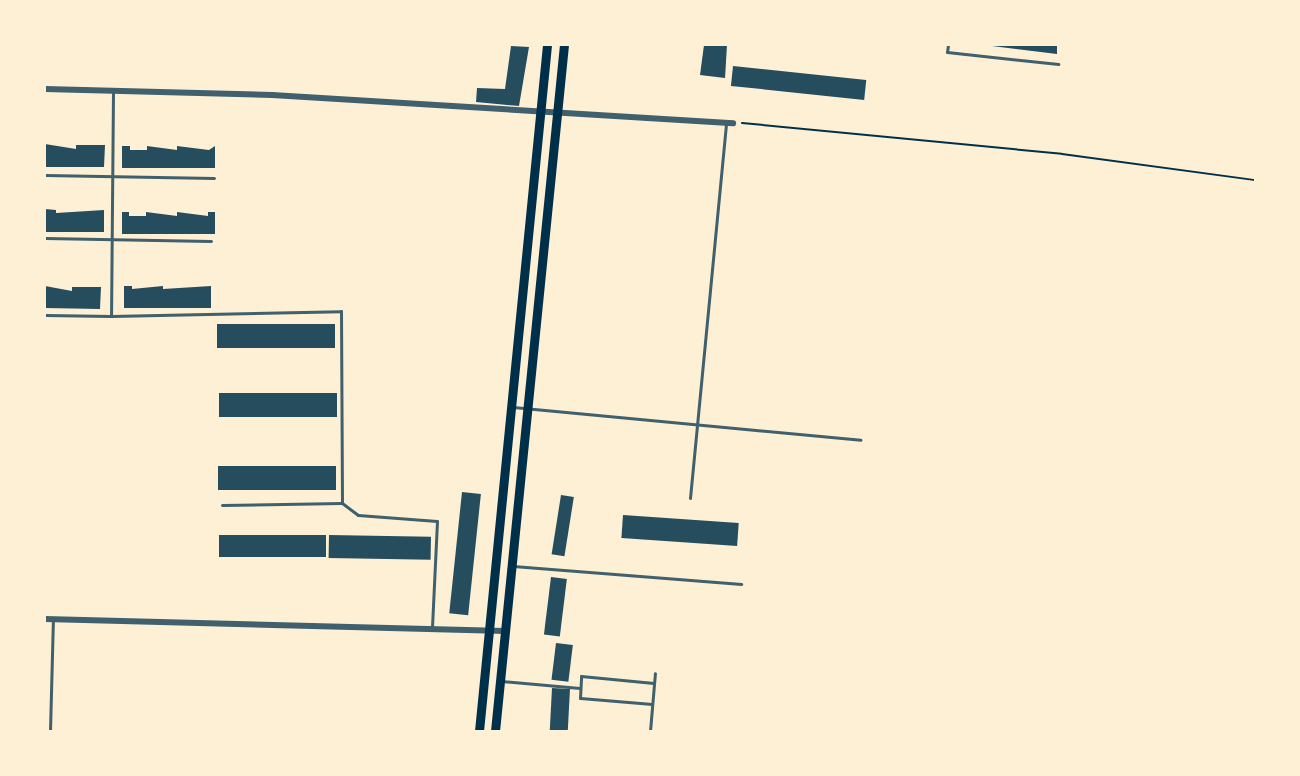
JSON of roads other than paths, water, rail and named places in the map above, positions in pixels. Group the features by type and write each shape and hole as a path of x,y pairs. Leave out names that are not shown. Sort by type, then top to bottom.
{"main road":[{"path":"479,731 547,45"},
{"path":"495,731 564,45"}],"street":[{"path":"45,89 272,94 730,122"},
{"path":"45,619 505,631"}],"lane":[{"path":"948,45 947,52 1058,64"},
{"path":"111,316 113,91"},
{"path":"690,498 730,122"},
{"path":"45,175 214,178"},
{"path":"45,238 211,241"},
{"path":"45,315 111,316 341,311 342,503"},
{"path":"512,407 860,440"},
{"path":"222,505 342,503 358,515 437,520 432,628"},
{"path":"512,566 741,584"},
{"path":"50,731 53,619"},
{"path":"650,731 655,673"},
{"path":"652,704 580,698 581,676 654,682"},
{"path":"500,681 580,688"}]}
